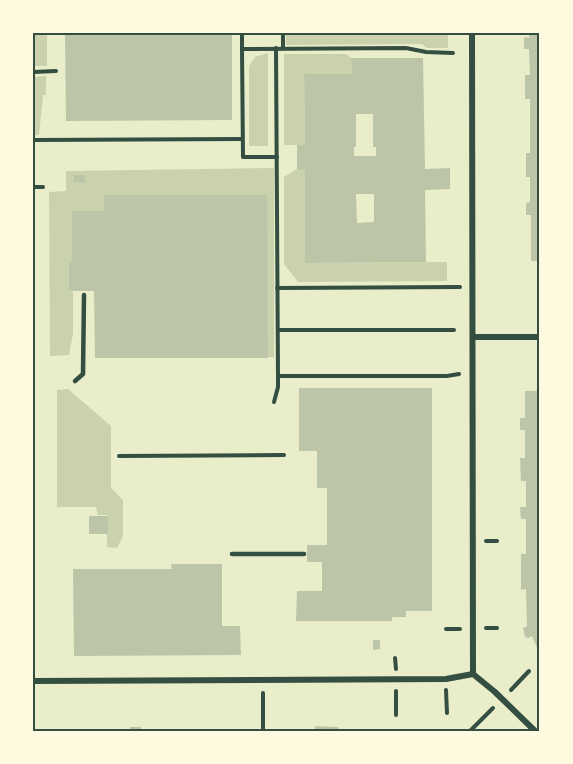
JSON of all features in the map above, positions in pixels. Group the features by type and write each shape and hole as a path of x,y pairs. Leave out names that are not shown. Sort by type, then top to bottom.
{"street":[{"path":"472,33 473,674 535,731"},
{"path":"473,337 540,337"},
{"path":"33,681 446,679 473,674"}],"lane":[{"path":"75,381 83,374 84,295"},
{"path":"232,554 304,554"}],"path":[{"path":"242,33 243,157 277,157"},
{"path":"283,33 283,48"},
{"path":"274,402 278,387 276,48"},
{"path":"242,49 406,48 426,52 453,53"},
{"path":"33,72 56,71"},
{"path":"33,140 242,139"},
{"path":"33,187 43,188"},
{"path":"278,288 454,287"},
{"path":"278,330 454,330"},
{"path":"278,376 473,374"},
{"path":"119,456 284,455"},
{"path":"470,731 529,671"},
{"path":"446,679 447,713"},
{"path":"262,681 262,731"}],"green space":[{"path":"33,33 47,33 47,66 33,66"},
{"path":"286,33 448,33 448,48 427,48 422,44 286,45"},
{"path":"268,53 268,146 249,146 249,66 255,57"},
{"path":"284,54 346,54 351,58 352,74 304,75 305,145 284,145"},
{"path":"46,76 46,95 43,95 39,135 33,135 33,77"},
{"path":"274,168 274,357 268,357 266,195 104,195 104,211 72,211 72,261 69,261 69,291 73,292 73,334 69,355 50,356 49,192 66,191 66,171"},
{"path":"297,169 305,169 305,263 447,262 447,281 298,282 284,264 284,177"},
{"path":"33,195 35,304 33,307"},
{"path":"68,389 111,426 111,488 123,500 123,536 117,548 107,547 107,515 98,515 96,507 57,507 57,390"}],"building":[{"path":"65,33 232,33 232,120 66,121"},
{"path":"529,33 540,33 540,261 531,261 531,215 526,215 526,203 530,202 530,177 526,177 526,153 530,153 530,99 525,99 525,75 530,75 529,49 524,49 524,37 529,38"},
{"path":"351,58 423,58 425,169 450,168 450,189 425,190 426,262 305,263 305,169 297,169 297,145 305,145 304,74 352,74","holes":["356,114 373,114 373,147 376,147 376,156 354,156","356,194 374,194 374,222 357,223"]},
{"path":"74,175 85,175 85,183 74,182"},
{"path":"104,195 267,195 268,358 95,358 94,291 69,291 69,261 72,261 72,211 104,211"},
{"path":"299,388 432,388 432,611 406,611 406,617 392,617 392,621 296,621 297,591 322,591 322,562 307,562 307,545 327,545 327,488 317,488 317,451 299,451"},
{"path":"525,391 540,391 540,655 532,636 525,637 523,628 527,626 526,589 521,590 521,554 526,554 526,519 521,519 520,507 526,507 526,481 521,481 520,458 525,458 525,430 520,430 520,418 525,418"},
{"path":"89,516 108,516 108,534 89,534"},
{"path":"171,564 222,564 222,626 240,626 241,655 74,656 73,569 172,569"},
{"path":"373,640 380,640 380,649 373,650"},
{"path":"315,726 338,727 339,731 315,731"},
{"path":"130,727 141,727 141,731 130,731"}]}
